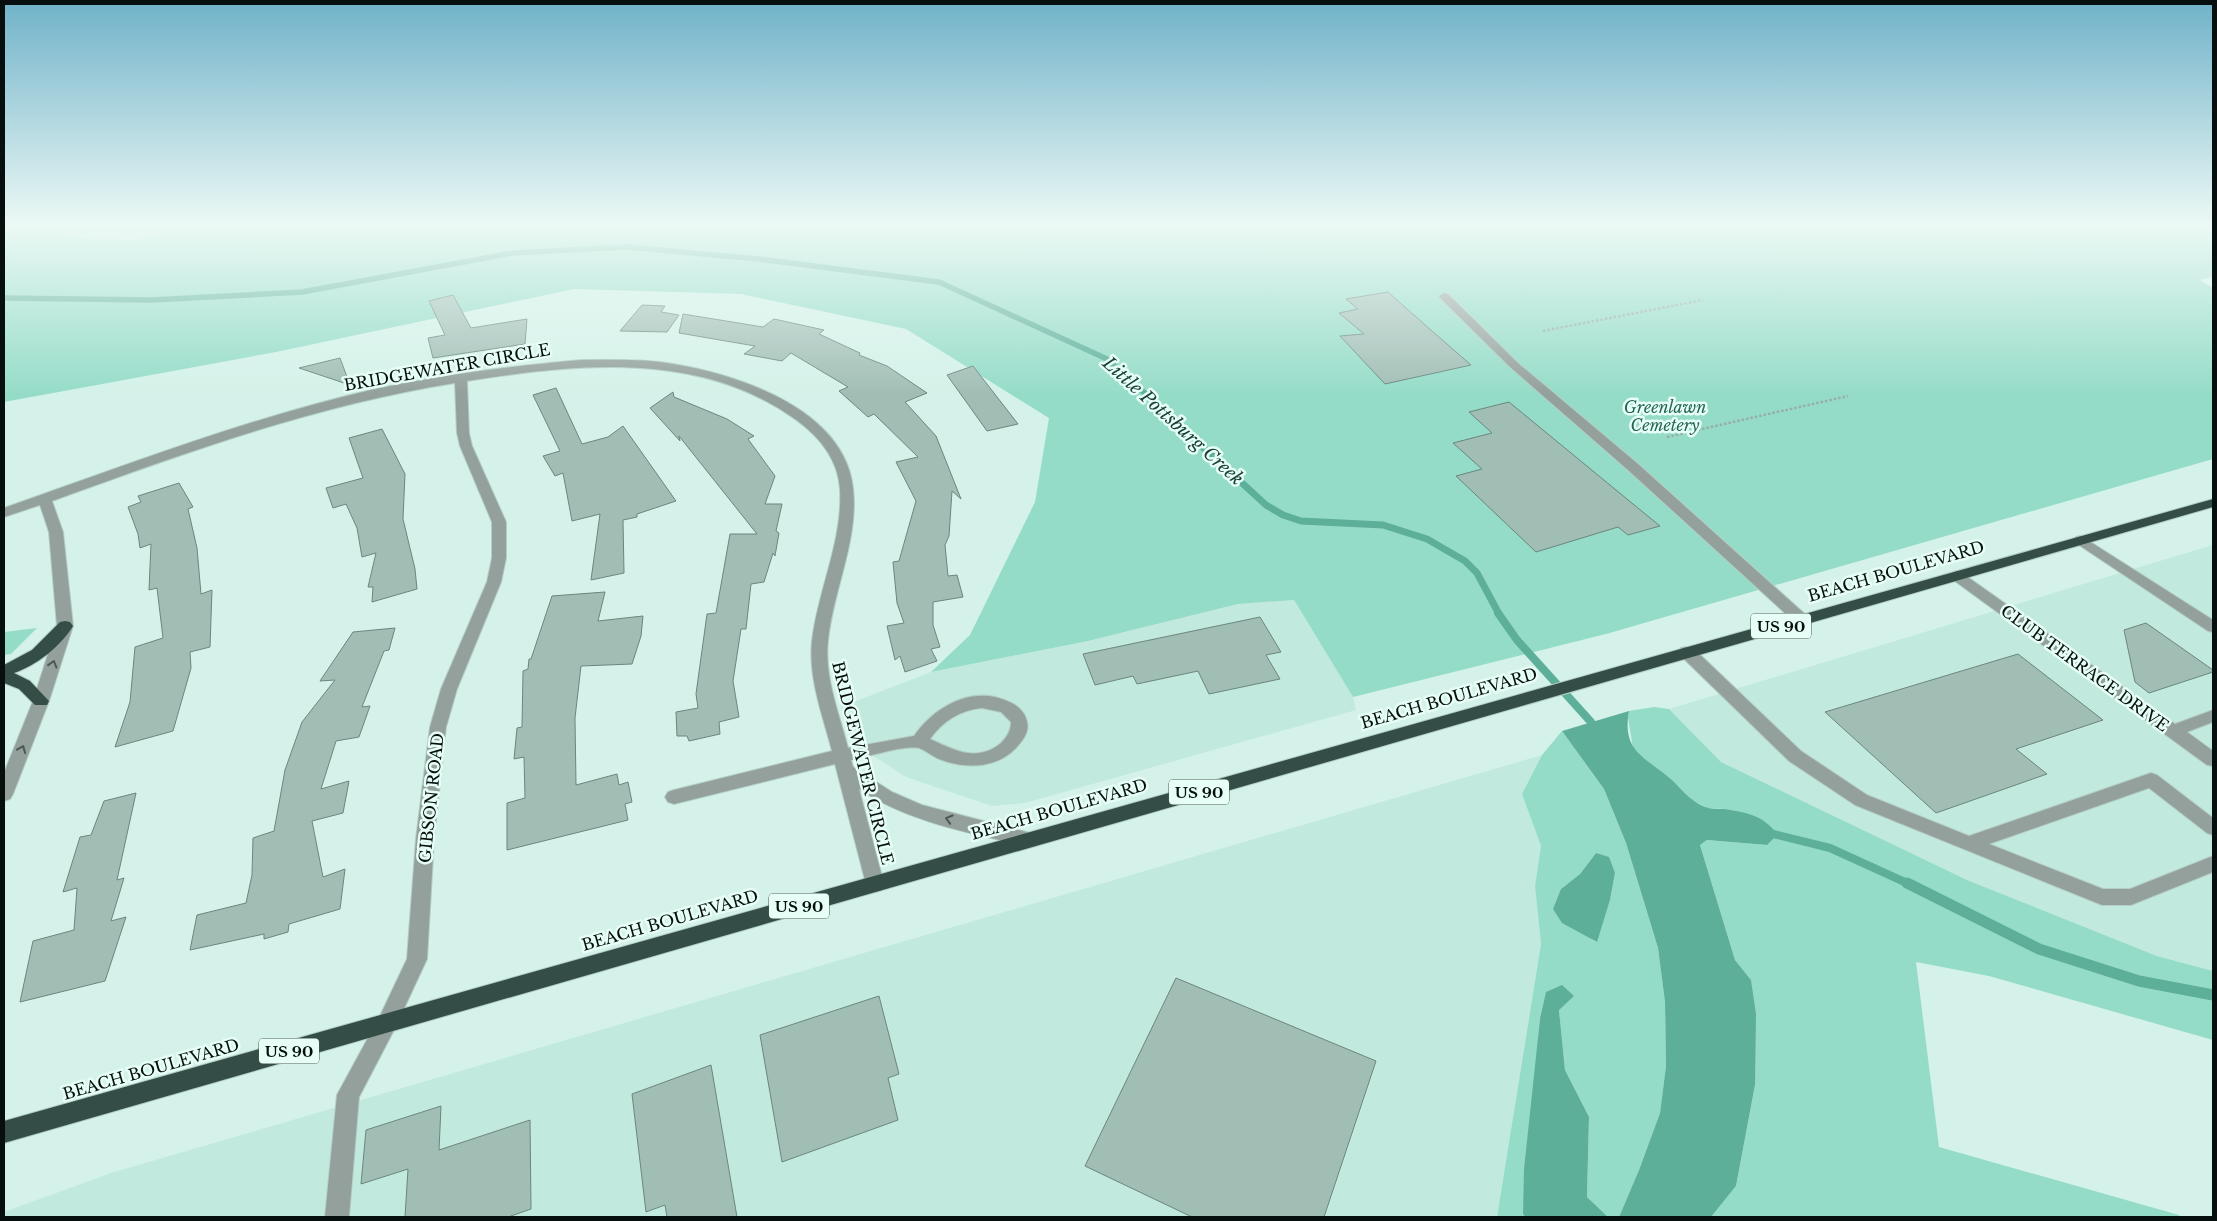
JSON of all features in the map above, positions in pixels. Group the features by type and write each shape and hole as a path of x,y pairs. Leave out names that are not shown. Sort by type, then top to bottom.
{"highway":[{"name":"BEACH BOULEVARD","path":"4,1132 2213,503"},
{"path":"4,670 19,666 40,653 65,626"},
{"path":"4,677 15,678 29,687 41,702"}],"street":[{"path":"1444,296 1514,365 1633,467 1802,620"},
{"name":"BRIDGEWATER CIRCLE","path":"4,513 292,415 373,394 460,379 514,370 580,363 655,365 693,370 750,388 785,406 809,425 829,445 842,467 846,498 845,523 820,640 820,668 875,884"},
{"name":"GIBSON ROAD","path":"337,1217 348,1095 417,959 425,840 438,727 449,689 494,582 499,558 500,537 498,522 466,446 463,433 460,379"},
{"path":"4,794 41,702 65,626 56,532 44,498"},
{"path":"2081,540 2213,627"},
{"name":"CLUB TERRACE DRIVE","path":"1957,576 2213,760"},
{"path":"1688,652 1795,756 1861,800 2102,897 2131,897 2213,864"},
{"path":"674,797 843,763 920,742 942,715 973,703 990,702 1002,705 1013,711 1019,718 1020,731 1012,743 998,754 986,759 958,760 920,742"},
{"path":"2173,731 2213,716"},
{"path":"843,763 871,789 900,804 948,820 1030,840"},
{"path":"1969,843 2151,780 2213,828"}],"path":[{"path":"1543,331 1703,300"},
{"path":"1667,437 1848,396"}],"shaded area":[{"path":"2213,545 2213,971 2157,956 1967,880 1721,762 1669,709"},
{"path":"1294,600 1353,697 1356,710 1025,803 992,806 906,777 855,744 841,707 931,672 1088,641 1238,604"},
{"path":"1629,711 1628,734 1631,743 1642,756 1671,779 1689,797 1705,807 1733,810 1754,816 1766,823 1778,834 1767,845 1707,840 1700,845 1735,960 1751,980 1756,1014 1755,1085 1736,1186 1711,1217 1619,1217 1660,1113 1666,1066 1665,1002 1658,948 1626,843 1604,789 1562,731"},
{"path":"1542,755 1522,794 1541,846 1535,886 1541,944 1497,1217 4,1217 4,1212 111,1173"},
{"path":"1596,853 1609,857 1615,873 1610,900 1597,942 1562,923 1553,909 1561,889 1580,874"},
{"path":"1562,985 1574,996 1559,1010 1565,1070 1589,1117 1587,1197 1608,1217 1525,1217 1523,1214 1524,1169 1540,1019 1546,992"}],"green space":[{"name":"Greenlawn Cemetery","path":"4,280 2199,280 2213,288 2213,459 1606,634 1353,697 1294,600 1238,604 1088,641 931,672 970,635 1035,502 1049,418 906,329 741,294 574,289 276,352 4,402"},
{"path":"37,628 11,654 4,655 4,632"},
{"path":"1654,707 1669,709 1721,762 1967,880 2157,956 2213,971 2213,1040 1989,976 1916,962 1939,1147 2179,1215 2180,1217 1711,1217 1736,1186 1755,1085 1751,980 1735,960 1700,845 1707,840 1767,845 1724,809 1707,808 1692,800 1666,775 1640,757 1633,748 1628,718 1629,711"},
{"path":"1562,731 1604,789 1626,843 1658,948 1665,1002 1666,1066 1660,1113 1619,1217 1608,1217 1587,1197 1589,1117 1565,1070 1559,1010 1540,1019 1523,1214 1525,1217 1497,1217 1541,944 1535,886 1541,846 1522,794 1542,755","holes":["1596,853 1615,873 1610,900 1596,942 1581,932 1561,889 1580,874"]}],"building":[{"path":"1388,292 1471,365 1385,384 1340,336 1364,334 1339,313 1358,309 1346,299"},
{"path":"453,295 471,328 527,319 525,344 433,358 428,338 445,335 429,301"},
{"path":"642,305 665,306 661,312 679,315 667,332 620,331"},
{"path":"683,314 763,327 774,319 824,330 819,334 860,353 859,355 887,366 927,393 905,402 936,436 961,499 952,491 949,536 945,545 948,576 957,575 963,597 933,602 933,625 940,647 931,649 937,661 905,672 900,656 895,660 887,626 904,623 897,603 893,562 899,561 916,501 896,462 918,457 874,414 868,417 839,391 848,387 791,353 782,361 744,354 755,346 679,333"},
{"path":"340,358 350,385 299,368"},
{"path":"973,366 1018,424 987,431 947,375"},
{"path":"556,388 582,444 608,437 623,426 676,501 637,514 637,517 623,520 624,573 591,580 600,514 572,521 563,473 555,476 543,456 560,451 533,395"},
{"path":"673,392 674,397 727,419 754,436 748,439 775,476 765,504 782,504 776,531 779,533 775,556 773,553 764,582 751,584 746,629 741,629 733,681 739,717 719,722 720,734 689,741 687,736 677,736 676,712 698,708 696,694 707,614 716,613 730,534 757,534 679,436 680,441 650,408"},
{"path":"1509,402 1660,526 1628,535 1618,527 1536,552 1456,476 1482,469 1453,443 1492,433 1469,412"},
{"path":"382,429 405,474 403,519 415,569 417,589 372,602 373,587 368,587 376,553 362,557 357,528 346,504 333,508 326,488 363,478 349,438"},
{"path":"179,483 193,507 188,509 197,548 201,594 212,590 210,647 190,652 191,668 173,731 115,747 130,702 135,647 163,638 157,588 149,590 151,544 140,548 138,534 128,507 141,502 138,496"},
{"path":"605,592 598,621 643,616 641,636 632,664 581,666 575,718 576,785 617,774 619,785 628,782 632,802 625,804 628,820 507,850 507,803 525,798 524,757 514,759 517,728 522,727 523,671 528,669 529,659 531,659 552,596"},
{"path":"1260,617 1281,652 1266,655 1280,679 1209,694 1198,671 1137,684 1133,676 1095,685 1083,654"},
{"path":"2146,623 2213,670 2213,672 2149,693 2135,682 2124,630"},
{"path":"395,628 389,650 384,651 362,707 370,706 359,737 336,741 321,789 349,781 343,813 312,821 323,877 345,869 340,909 289,924 288,932 264,939 264,934 190,950 197,915 246,903 252,875 253,838 274,831 285,770 302,722 335,680 320,681 353,632"},
{"path":"2018,654 2103,720 2016,749 2047,774 1936,813 1825,712"},
{"path":"136,793 117,880 124,878 111,921 126,917 105,981 20,1002 33,941 74,930 77,888 63,892 80,837 91,835 104,801"},
{"path":"1176,978 1376,1061 1324,1217 1192,1217 1085,1166"},
{"path":"879,996 899,1074 888,1078 898,1120 782,1162 760,1035"},
{"path":"711,1065 737,1217 667,1217 665,1205 646,1212 632,1094"},
{"path":"441,1106 439,1150 530,1120 531,1209 508,1217 405,1217 408,1169 361,1184 366,1130"}],"waterway":[{"name":"Little Pottsburg Creek","path":"4,298 152,300 302,292 367,280"},
{"name":"Little Pottsburg Creek","path":"923,280 939,282 1107,359 1149,397"},
{"name":"Little Pottsburg Creek","path":"1147,396 1266,505 1283,515 1301,521 1383,525 1427,539 1465,561 1477,573 1499,614"},
{"name":"Little Pottsburg Creek","path":"1498,613 1517,640 1591,722"},
{"path":"1769,833 1830,848 1909,884"},
{"path":"1909,884 2039,949 2139,981 2213,995"}]}
